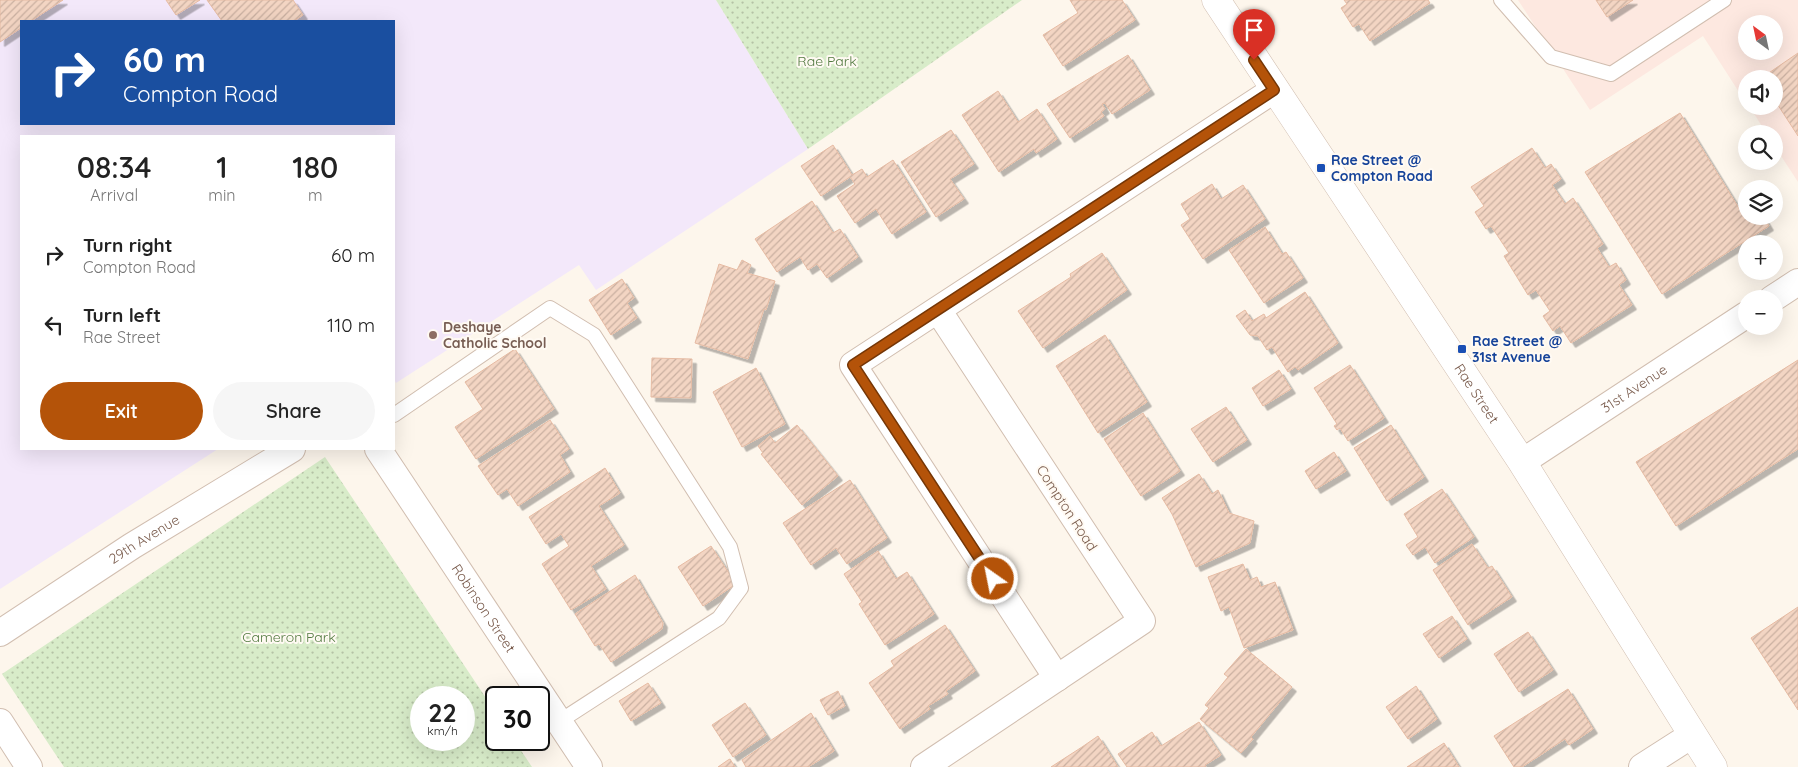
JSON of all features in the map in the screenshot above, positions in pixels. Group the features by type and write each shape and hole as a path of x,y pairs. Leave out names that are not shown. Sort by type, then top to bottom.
{"street":[{"name":"Rae Street","path":"1216,0 1522,462 1713,767"},
{"path":"1057,678 853,365 1274,90"},
{"path":"1783,292 1798,282"},
{"name":"Compton Road","path":"924,767 1142,621 938,310"},
{"name":"31st Avenue","path":"1522,462 1738,320"},
{"name":"29th Avenue","path":"0,633 132,546 290,450"},
{"name":"Robinson Street","path":"379,450 589,767"},
{"path":"0,722 29,767"},
{"path":"1642,767 1692,735"}],"lane":[{"path":"1501,0 1552,57 1611,74 1724,0"},
{"path":"395,414 550,308 594,335 730,547 741,588 719,618 560,721"}],"shaded area":[{"name":"Deshaye Catholic School","path":"0,0 716,0 808,149 596,290 579,265 396,383 395,135 20,135 20,450 216,450 0,589"},
{"path":"1518,0 1798,0 1798,182 1783,159 1783,125 1761,125 1755,115 1783,115 1783,70 1738,70 1738,91 1703,36 1590,110"}],"green space":[{"name":"Rae Park","path":"716,0 1022,0 808,149"},
{"name":"Cameron Park","path":"325,457 485,697 485,751 521,751 532,767 64,767 2,674"}],"building":[{"path":"0,0 63,0 33,20 20,20 20,29 0,42"},
{"path":"166,0 200,0 176,15"},
{"path":"207,0 293,0 303,15 296,20 221,20"},
{"path":"1070,0 1122,0 1135,20 1063,66 1043,35 1078,13"},
{"path":"1344,0 1428,0 1430,3 1370,41 1359,24 1353,27 1341,8 1347,4"},
{"path":"1596,0 1633,0 1607,17"},
{"path":"1798,53 1798,136 1783,113 1783,70 1773,70"},
{"path":"1128,55 1150,90 1112,114 1105,103 1102,104 1105,109 1101,112 1104,116 1070,138 1047,104"},
{"path":"998,91 1018,122 1037,109 1057,139 1036,153 1034,149 999,172 962,115"},
{"path":"1680,113 1738,207 1738,225 1769,226 1755,235 1738,235 1738,246 1662,294 1585,172"},
{"path":"951,130 974,164 950,179 964,199 936,217 901,162"},
{"path":"833,145 852,175 862,169 867,177 893,160 926,212 892,234 876,209 855,223 837,196 855,184 850,177 821,196 801,166"},
{"path":"1532,148 1545,168 1551,164 1561,179 1552,185 1565,204 1573,198 1603,244 1597,248 1609,267 1616,263 1626,280 1619,285 1632,305 1571,343 1560,326 1553,331 1543,316 1550,311 1536,290 1528,295 1504,256 1509,253 1491,226 1486,229 1475,212 1484,206 1471,187"},
{"path":"1212,184 1221,199 1243,185 1265,219 1203,259 1181,225 1190,219 1181,204"},
{"path":"812,201 833,233 840,229 858,257 827,278 817,264 808,270 800,257 777,272 755,239"},
{"path":"1265,227 1282,254 1286,252 1303,278 1264,303 1229,250"},
{"path":"1102,253 1127,290 1043,348 1018,311 1071,277 1070,274"},
{"path":"742,260 751,265 747,273 775,281 748,359 695,343 719,264 737,270"},
{"path":"622,279 634,298 627,303 637,318 611,335 589,300"},
{"path":"1305,292 1338,343 1298,370 1295,367 1288,372 1272,347 1267,350 1258,336 1250,335 1236,316 1245,310 1252,321 1264,314 1266,318"},
{"path":"1105,335 1147,402 1098,433 1056,366"},
{"path":"515,349 554,409 476,459 455,427 483,409 465,382"},
{"path":"652,358 692,359 691,398 651,397"},
{"path":"1798,360 1798,449 1676,526 1636,462"},
{"path":"1350,365 1384,418 1348,441 1340,428 1337,430 1334,426 1337,424 1314,388"},
{"path":"756,368 785,424 742,447 713,392"},
{"path":"1279,370 1291,389 1263,406 1252,388"},
{"path":"1226,407 1247,440 1213,462 1191,429"},
{"path":"1143,413 1180,471 1141,496 1104,439"},
{"path":"550,420 569,449 560,455 570,472 518,506 507,489 498,495 478,466"},
{"path":"797,425 838,476 802,505 761,454 763,453 758,446 770,436 775,443"},
{"path":"1391,425 1424,477 1387,501 1354,448"},
{"path":"1334,452 1346,471 1316,489 1305,471"},
{"path":"605,468 620,493 599,506 624,545 591,566 606,589 571,610 542,564 569,546 561,534 546,544 529,517"},
{"path":"1199,474 1212,494 1218,490 1229,513 1254,521 1250,543 1196,567 1172,514 1162,498"},
{"path":"850,480 887,538 847,564 836,548 811,565 783,523"},
{"path":"1442,489 1474,537 1435,563 1425,547 1413,555 1406,545 1418,537 1404,514"},
{"path":"1472,544 1488,568 1492,566 1512,597 1468,625 1433,570"},
{"path":"711,546 736,584 703,606 678,567"},
{"path":"878,551 896,579 907,572 934,614 885,645 859,604 862,602 844,574"},
{"path":"1243,564 1250,580 1257,577 1261,587 1275,582 1293,630 1244,648 1229,607 1221,611 1208,577"},
{"path":"635,575 663,623 662,629 611,662 599,644 595,646 575,614"},
{"path":"1798,607 1798,710 1751,638"},
{"path":"1452,616 1467,639 1439,658 1423,634"},
{"path":"945,625 975,671 946,691 948,694 928,706 930,709 900,729 869,683 894,666 891,661"},
{"path":"1528,632 1553,670 1519,692 1494,654"},
{"path":"1246,649 1292,687 1251,737 1253,739 1241,753 1200,719 1209,708 1205,705 1228,677 1224,674"},
{"path":"648,683 661,703 631,721 619,701"},
{"path":"1416,686 1437,719 1408,739 1386,707"},
{"path":"1568,689 1593,729 1569,745 1565,739 1522,767 1514,767 1494,736"},
{"path":"838,691 845,706 828,715 820,700"},
{"path":"745,703 766,735 733,757 712,725"},
{"path":"811,713 834,751 808,767 746,767 742,760"},
{"path":"1199,722 1221,755 1205,765 1206,767 1127,767 1118,754 1152,732 1161,746"},
{"path":"1098,736 1118,767 1051,767 1082,747"},
{"path":"1444,743 1459,767 1407,767"},
{"path":"730,759 735,767 718,767 728,760"}],"place":[{"name":"Rae Street @ Compton Road","path":"1321,168"},
{"name":"Deshaye Catholic School","path":"433,335"},
{"name":"Rae Street @ 31st Avenue","path":"1462,349"}],"route":[{"path":"993,579 853,365 1274,90 1254,60"}]}
